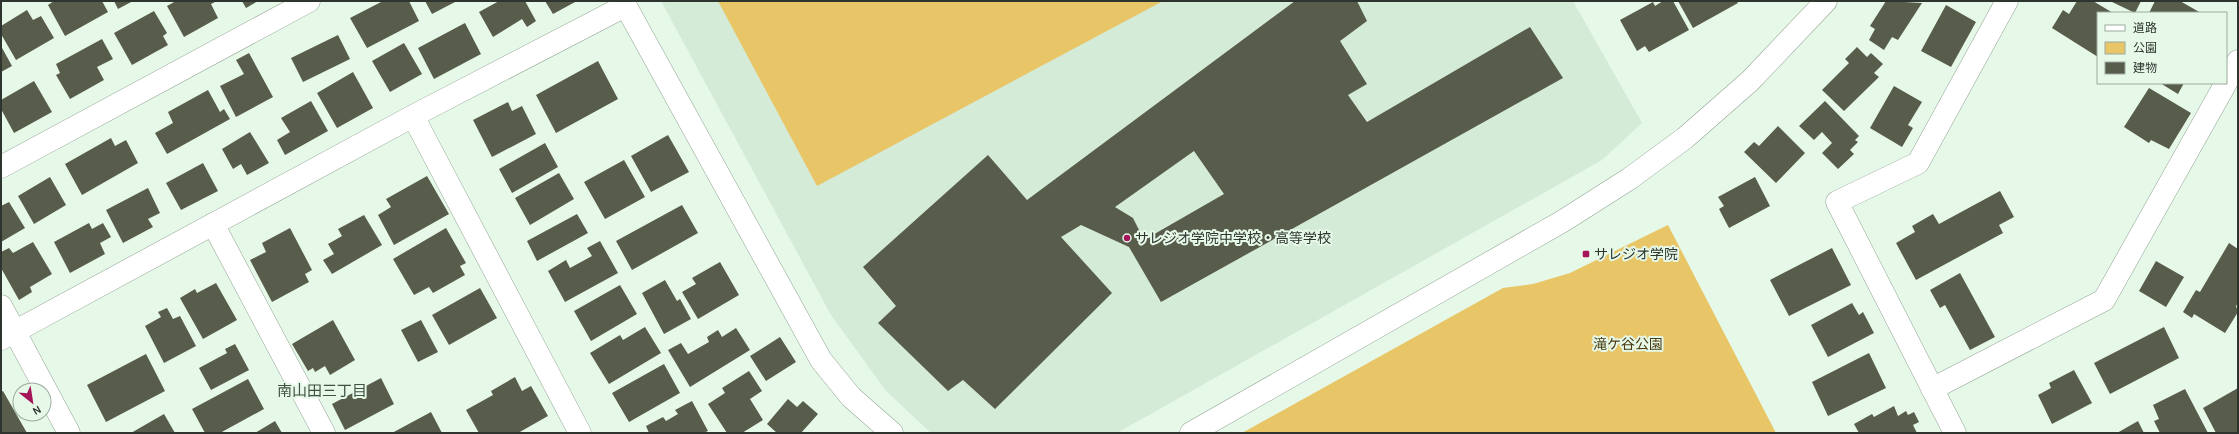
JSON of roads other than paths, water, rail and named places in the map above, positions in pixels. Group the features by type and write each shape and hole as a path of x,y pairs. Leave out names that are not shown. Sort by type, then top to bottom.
{"street":[{"path":"1,167 309,1"},
{"path":"1192,433 1563,221 1629,179 1686,138 1750,81 1826,1"},
{"path":"1955,433 1837,202 1918,163 2008,1"},
{"path":"8,335 624,3 821,360 851,397 892,433"},
{"path":"2227,81 2238,61"},
{"path":"1932,388 2104,300 2225,84"},
{"path":"413,116 580,433"},
{"path":"213,224 324,433"},
{"path":"1,306 8,335 69,433"}],"place":[{"name":"サレジオ学院中学校・高等学校","path":"1127,238"},
{"name":"サレジオ学院","path":"1586,254"}],"district":[{"name":"南山田三丁目","path":"322,391"}],"park label":[{"name":"滝ケ谷公園","path":"1628,344"}]}
